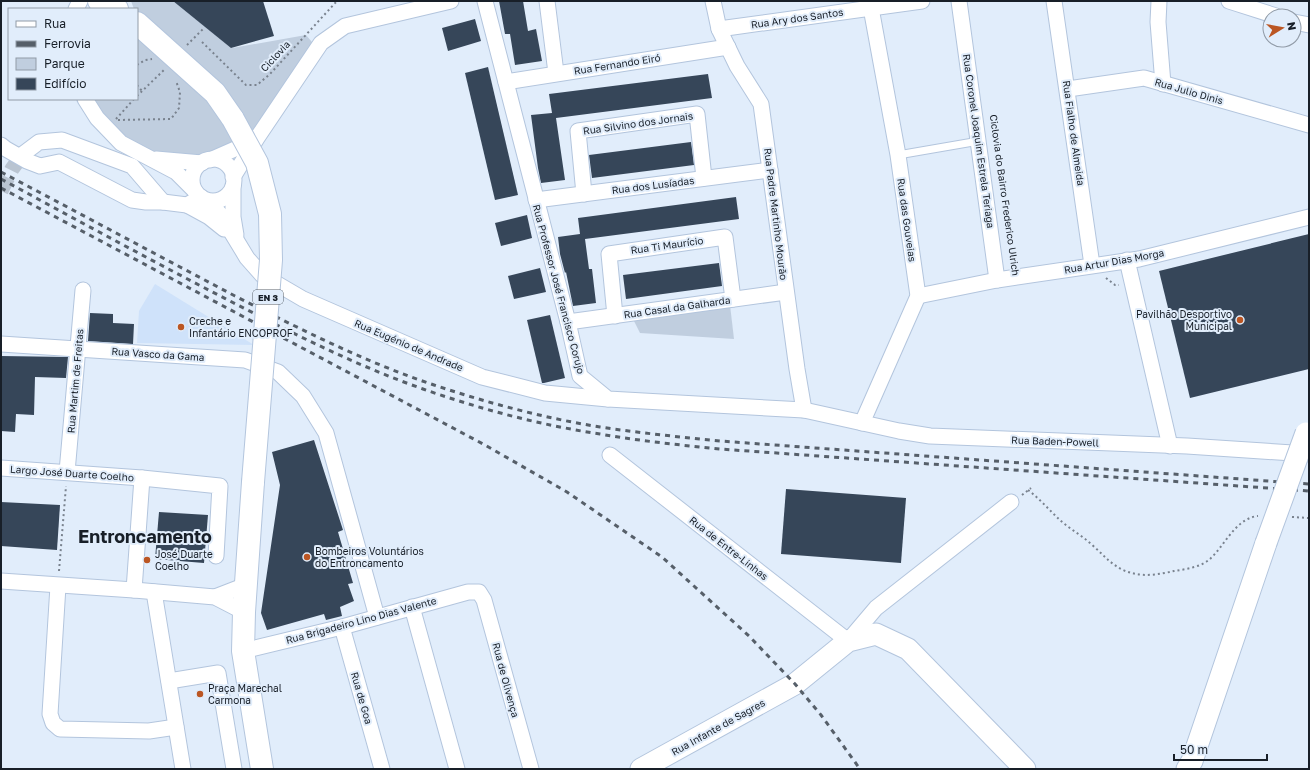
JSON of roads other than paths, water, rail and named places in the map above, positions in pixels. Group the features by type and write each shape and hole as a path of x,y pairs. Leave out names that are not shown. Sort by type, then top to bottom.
{"main road":[{"path":"99,1 115,8"},
{"name":"EN 3","path":"138,24 215,93 233,119 257,163 270,214 271,260 244,612 243,651 262,769"}],"street":[{"path":"258,138 206,161 196,168 193,175 192,184 201,196 216,201 224,198 230,193 233,182 258,138 317,48 327,38 344,26 451,1"},
{"name":"Rua Professor José Francisco Corujo","path":"484,1 568,322 580,376 608,399"},
{"path":"547,1 556,73"},
{"name":"Rua Padre Martinho Mourão","path":"713,1 719,29 737,66 761,104 786,292 804,410"},
{"name":"Rua Ary dos Santos","path":"719,29 922,1"},
{"name":"Rua Coronel Joaquim Estrela Teriaga","path":"959,1 997,280"},
{"name":"Rua Fialho de Almeida","path":"1054,1 1068,89 1092,265"},
{"path":"1159,1 1158,22 1163,84"},
{"path":"1229,1 1262,12"},
{"name":"Rua das Gouveias","path":"871,8 898,155 918,296"},
{"name":"Rua Fernando Eiró","path":"506,82 728,47"},
{"name":"Rua Julio Dinis","path":"1068,89 1144,78 1309,125"},
{"name":"Rua Eugénio de Andrade","path":"86,100 96,118 121,143 176,172 221,215 236,238 246,258 262,275 303,299 482,377 546,393 608,399"},
{"name":"Rua Silvino dos Jornais","path":"584,194 578,131 697,114 704,178"},
{"path":"24,154 39,142 62,140 132,166 163,202"},
{"path":"1,145 16,155 40,166 59,162 132,200 187,205 201,196"},
{"path":"149,158 206,161 218,160 231,170 233,182"},
{"name":"Rua dos Lusíadas","path":"536,200 770,170"},
{"name":"Rua Eugénio de Andrade","path":"233,182 233,217 236,238"},
{"name":"Rua Eugénio de Andrade","path":"187,205 209,217 236,238"},
{"name":"Rua Artur Dias Morga","path":"918,296 997,280 1139,259 1309,217"},
{"name":"Rua Ti Maurício","path":"615,316 609,254 725,237 733,299"},
{"path":"1127,260 1170,446"},
{"name":"Rua Martim de Freitas","path":"67,472 82,290"},
{"name":"Rua Casal da Galharda","path":"568,322 786,292"},
{"path":"862,423 918,296"},
{"name":"Rua Vasco da Gama","path":"1,344 245,360 278,372 303,396 326,433 377,617"},
{"path":"608,399 804,410"},
{"name":"Rua Baden-Powell","path":"804,410 930,436 1170,446 1309,454"},
{"path":"1187,769 1192,761 1266,543 1308,431"},
{"name":"Rua de Entre-Linhas","path":"610,455 848,641"},
{"name":"Largo José Duarte Coelho","path":"1,468 142,478 220,486 216,556"},
{"name":"Largo José Duarte Coelho","path":"134,590 142,478"},
{"path":"848,641 876,608 1011,502"},
{"path":"1,581 215,597 244,612"},
{"path":"215,597 246,585"},
{"path":"58,586 50,714 53,723 60,729 149,731 176,727"},
{"path":"154,592 183,769"},
{"name":"Rua Brigadeiro Lino Dias Valente","path":"243,651 412,608 468,592 479,592"},
{"name":"Rua de Olivença","path":"479,592 484,600 531,769"},
{"path":"412,608 458,769"},
{"name":"Rua de Goa","path":"342,626 382,769"},
{"path":"848,641 876,634 908,649 1025,769"},
{"name":"Rua Infante de Sagres","path":"641,769 796,684 848,641"},
{"path":"169,681 218,673 234,769"}],"lane":[{"path":"898,155 979,141"}],"tunnel":[{"path":"1,191 12,169 23,154"}],"railway":[{"path":"1,172 235,296 333,344 408,376 475,398 537,415 600,427 720,441 1309,484"},
{"path":"1,179 200,285 348,359 423,389 488,410 533,421 630,439 720,449 1309,491"},
{"path":"1,188 485,445 567,492 662,557 749,636 795,684 821,715 860,769"}],"place":[{"name":"Pavilhão Desportivo Municipal","path":"1240,320"},
{"name":"Creche e Infantário ENCOPROF","path":"181,327"},
{"name":"Bombeiros Voluntários do Entroncamento","path":"307,557"},
{"name":"José Duarte Coelho","path":"147,560"},
{"name":"Praça Marechal Carmona","path":"200,694"}],"district":[{"name":"Entroncamento","path":"145,536"}]}
